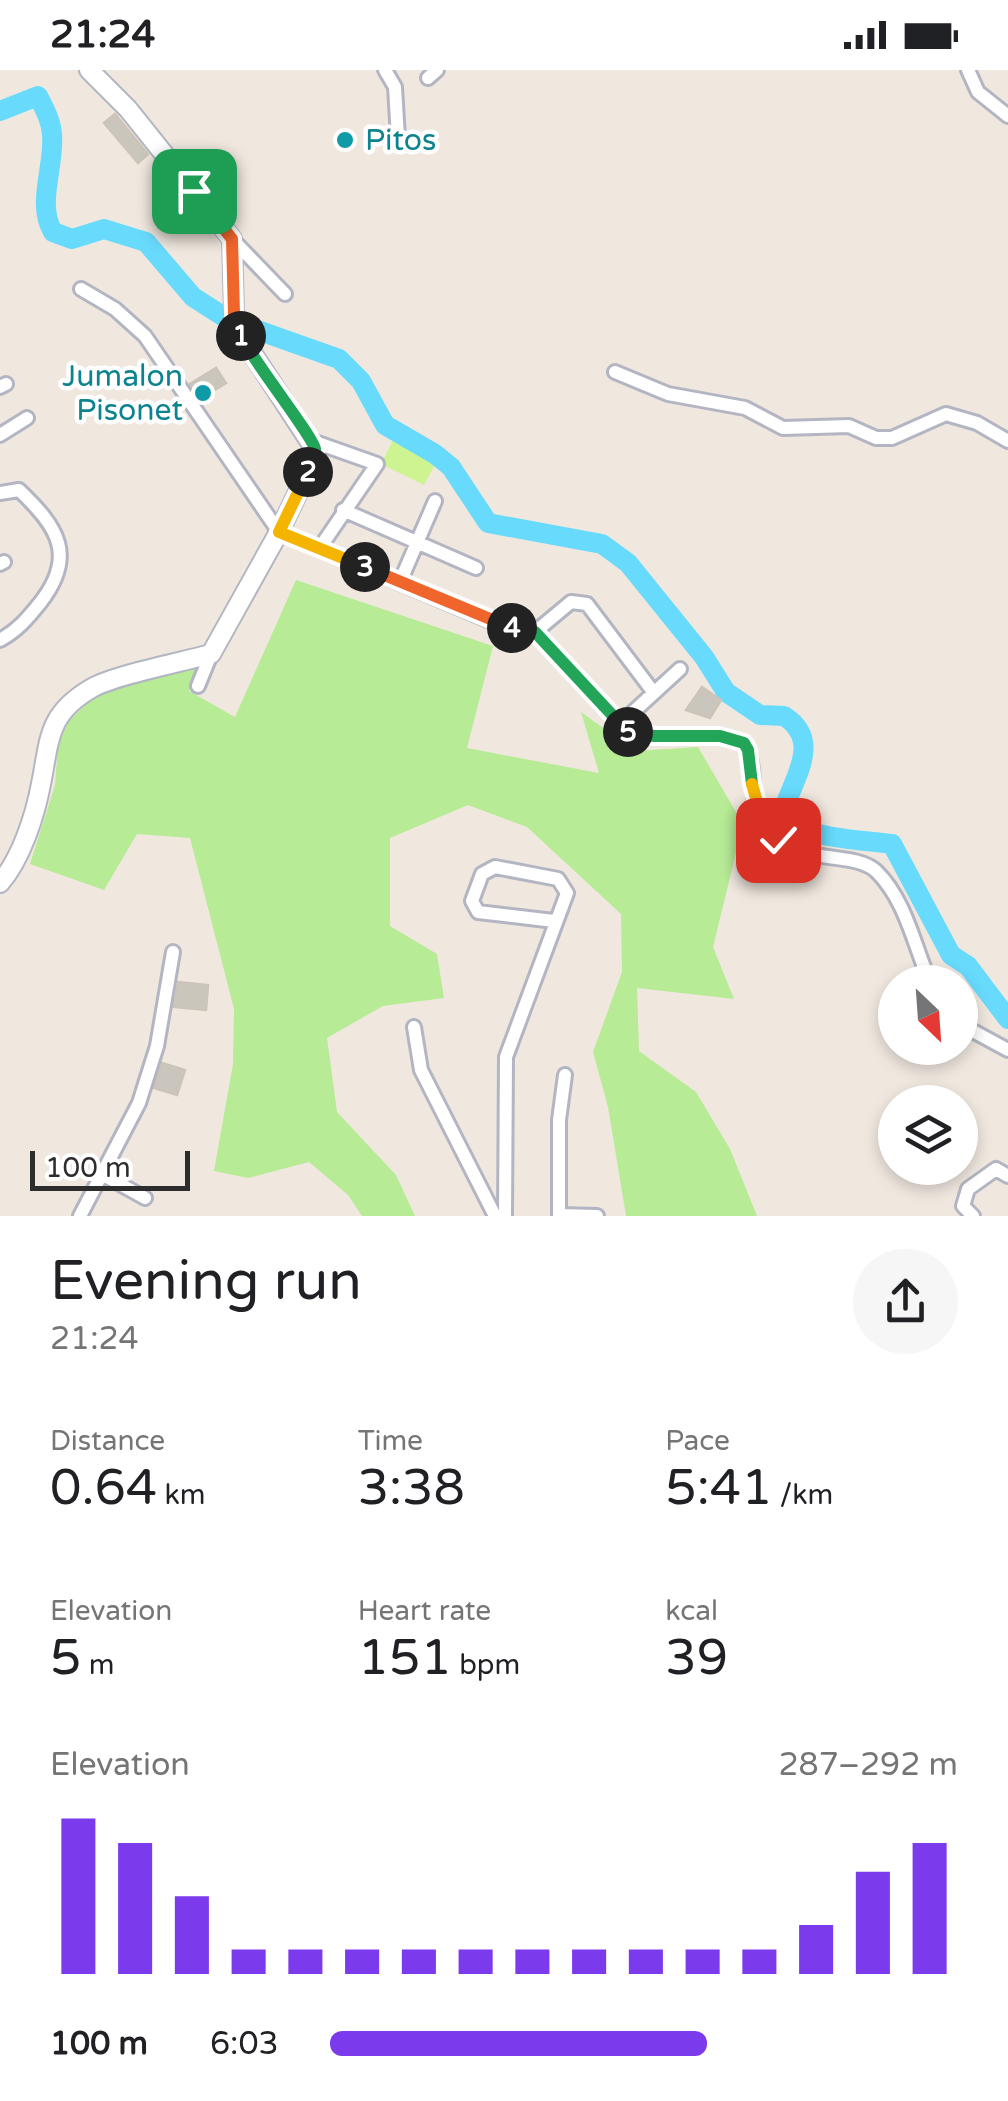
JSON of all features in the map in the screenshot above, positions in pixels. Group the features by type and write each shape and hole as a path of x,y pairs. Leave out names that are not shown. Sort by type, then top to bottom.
{"street":[{"path":"89,70 128,109 266,279 285,294"},
{"path":"384,70 397,94 394,107 398,138"},
{"path":"968,70 978,92 1008,116"},
{"path":"198,686 315,456 312,440 268,382 243,340 234,314 232,239"},
{"path":"82,289 115,309 145,336 279,532 507,628 535,632 619,725 636,735 720,736 744,743 753,798 767,832 789,848 822,858 857,862 876,872 910,927 924,965"},
{"path":"615,372 668,394 745,408 782,428 848,426 876,438 892,438 946,414 977,423 1008,441"},
{"path":"0,434 28,418"},
{"path":"312,440 377,464 319,549"},
{"path":"0,492 19,490 30,500 54,530 62,554 54,586 18,630 0,640"},
{"path":"400,582 435,501"},
{"path":"343,510 476,568"},
{"path":"535,632 571,602 586,604 654,692"},
{"path":"0,884 21,846 40,787 47,734 63,710 94,686 211,654"},
{"path":"619,725 680,668"},
{"path":"505,1216 506,1057 554,921 566,887 558,879 495,867 482,874 472,901 478,912 554,921"},
{"path":"80,1216 139,1104 150,1070 173,952"},
{"path":"414,1027 421,1070 495,1216"},
{"path":"978,1034 1008,1050"},
{"path":"565,1075 559,1120 559,1216 596,1216"},
{"path":"973,1216 963,1206 968,1189 996,1169 1008,1176"},
{"path":"100,1172 145,1198"}],"green space":[{"path":"393,440 437,461 424,485 381,464"},
{"path":"296,580 493,646 467,748 599,773 581,712 635,751 698,747 743,824 713,947 734,999 637,988 639,1051 696,1092 730,1149 757,1216 626,1216 608,1107 593,1052 622,972 621,914 527,827 468,805 390,838 390,926 437,954 444,998 383,1006 327,1038 337,1112 396,1175 415,1216 362,1216 348,1195 309,1162 248,1178 214,1171 233,1064 234,1009 190,838 137,834 104,890 30,864 55,785 58,746 68,722 95,695 200,662 200,672 189,691 235,717"}],"building":[{"path":"115,114 148,154 138,163 104,123"},
{"name":"Jumalon Pisonet","path":"216,368 226,383 200,399 190,384"},
{"path":"702,687 721,700 710,718 686,710"},
{"path":"178,982 208,985 206,1010 174,1007"},
{"path":"162,1063 185,1070 177,1095 154,1088"}],"waterway":[{"path":"0,111 38,96 47,114 52,146 46,209 53,232 72,239 104,229 146,242 193,297 229,320 339,359 361,381 385,425 451,467 488,523 602,544 628,563 704,657 726,692 760,715 784,716 796,726 802,738 801,763 782,816 819,834 892,844 951,955 968,966 1008,1019"}],"place":[{"name":"Pitos","path":"345,140"},
{"name":"Jumalon Pisonet","path":"203,393"}],"route":[{"path":"194,191 232,239 234,314 243,340 314,448 315,456 279,532 507,628 535,632 627,732 720,736 744,743 758,813 767,832 778,840"}]}
